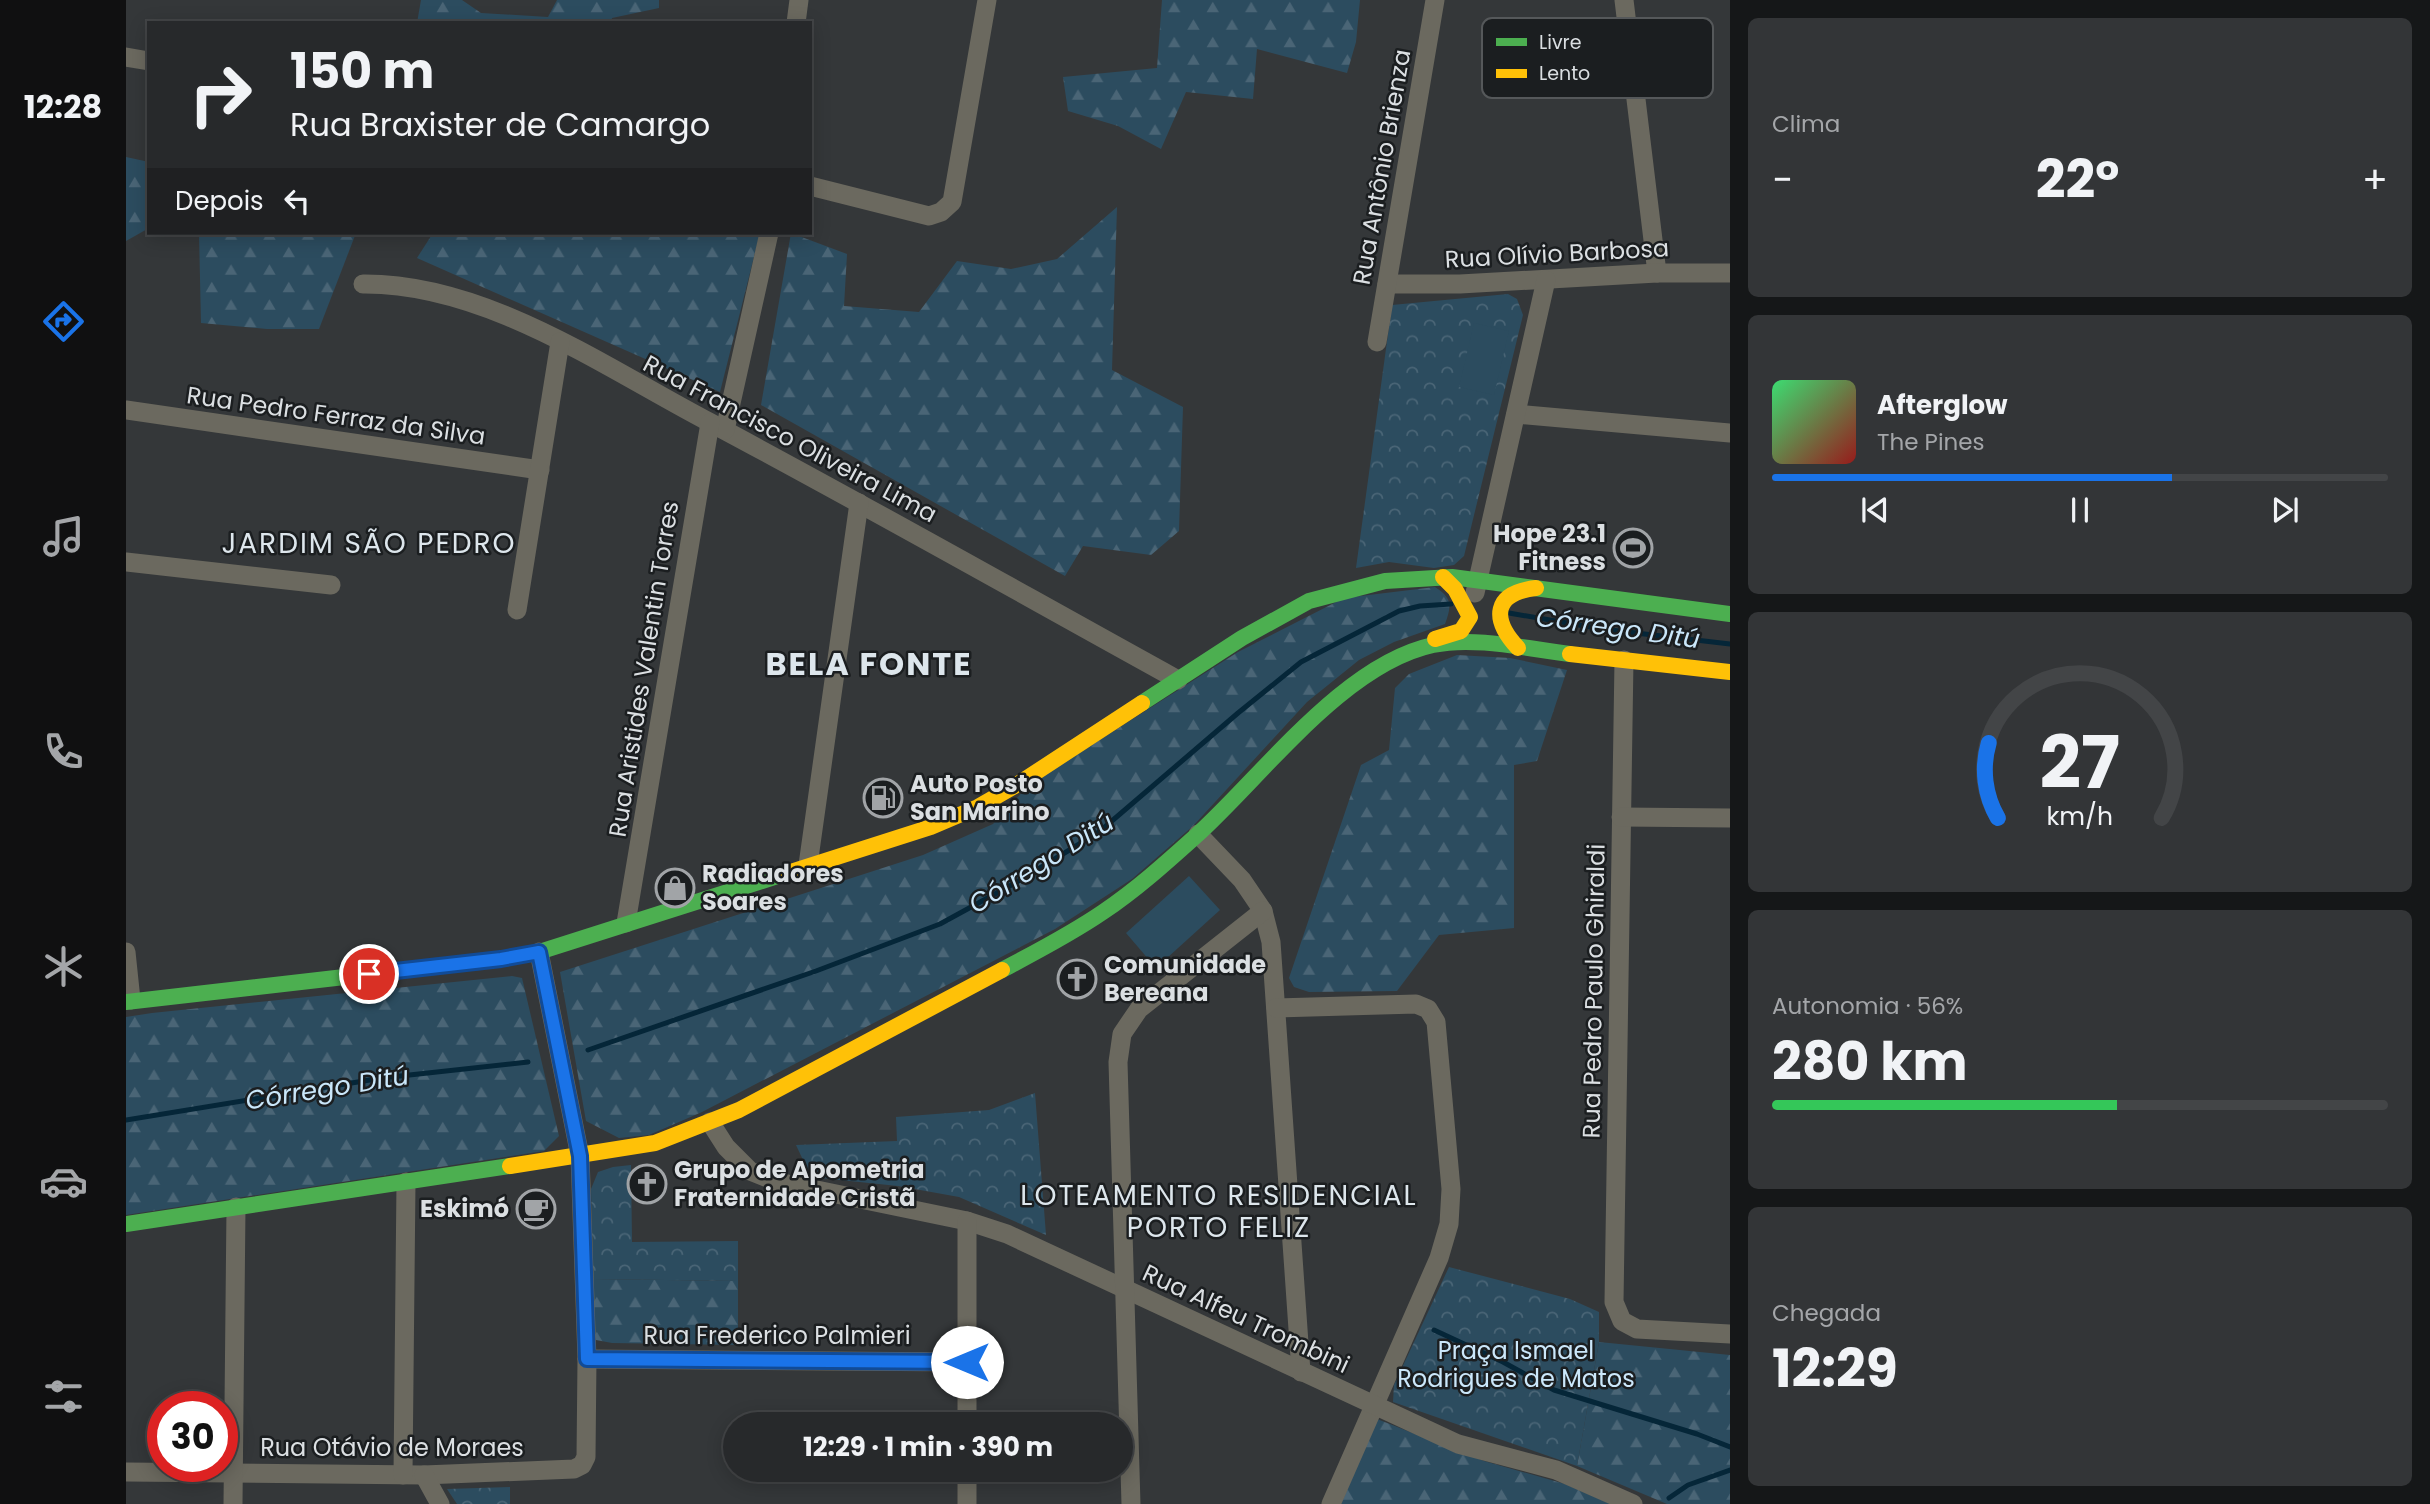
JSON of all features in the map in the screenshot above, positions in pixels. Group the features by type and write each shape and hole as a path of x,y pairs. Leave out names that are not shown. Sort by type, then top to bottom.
{"main road":[{"path":"1370,673 1375,663 1400,648 1459,633 1467,624 1470,617 1455,589 1443,577"},
{"path":"128,1001 501,959 539,952 931,827 978,807 1018,784 1242,638 1309,601 1385,581 1443,577 1478,580 1730,614"},
{"path":"1518,648 1503,633 1500,615 1502,605 1516,590 1539,588"},
{"path":"126,1224 655,1143 739,1110 1066,936 1105,911 1198,834 1326,707 1370,673 1396,659 1433,645 1467,642 1730,672"}],"street":[{"path":"796,21 799,0"},
{"path":"812,187 929,216 941,212 951,202 987,0"},
{"name":"Rua Antônio Brienza","path":"1377,342 1434,0"},
{"path":"1624,0 1626,18"},
{"path":"126,57 147,61"},
{"path":"1636,98 1657,273"},
{"name":"Rua Aristides Valentin Torres","path":"626,923 717,427 768,235"},
{"name":"Rua Olívio Barbosa","path":"1387,284 1460,284 1657,273 1729,276"},
{"path":"1470,617 1546,280"},
{"name":"Rua Francisco Oliveira Lima","path":"363,284 394,284 451,297 495,312 560,342 859,503 1178,680"},
{"path":"517,610 560,342"},
{"name":"Rua Pedro Ferraz da Silva","path":"126,410 540,470"},
{"path":"1516,414 1730,433"},
{"path":"808,865 859,503"},
{"path":"126,562 331,585"},
{"name":"Rua Pedro Paulo Ghiraldi","path":"1624,660 1614,1302 1622,1321 1637,1329 1730,1334"},
{"path":"1621,817 1730,818"},
{"path":"1198,834 1242,880 1263,911 1271,942 1301,1372"},
{"path":"1131,1504 1118,1062 1122,1034 1139,1009 1263,911"},
{"path":"126,952 128,1001"},
{"path":"539,952 580,1156 587,1359"},
{"path":"1276,1008 1416,1004 1428,1009 1436,1022 1451,1189 1449,1224 1439,1258 1331,1504"},
{"name":"Rua Alfeu Trombini","path":"710,1122 726,1147 750,1171 759,1175 778,1182 967,1220 1007,1234 1458,1444 1556,1470 1633,1504"},
{"path":"403,1475 406,1182"},
{"path":"234,1391 236,1207"},
{"path":"967,1220 967,1412"},
{"name":"Rua Frederico Palmieri","path":"587,1359 967,1362"},
{"name":"Rua Otávio de Moraes","path":"238,1473 424,1475 574,1469 582,1465 586,1457 587,1359"},
{"name":"Rua Otávio de Moraes","path":"126,1472 147,1472"},
{"path":"424,1475 440,1504"},
{"path":"233,1482 233,1504"},
{"path":"967,1482 967,1504"}],"green space":[{"path":"421,0 462,0 481,13 548,17 557,0 659,0 659,8 612,18 611,21 417,21"},
{"path":"1162,0 1360,0 1356,42 1347,73 1257,49 1253,99 1186,92 1161,149 1118,126 1068,111 1063,77 1157,68"},
{"path":"126,157 147,162 147,229 126,241"},
{"path":"1117,207 1112,370 1183,407 1179,531 1151,555 1083,546 1065,576 761,405 791,235 847,254 844,306 919,312 957,261 1011,269 1057,259"},
{"path":"199,235 355,235 319,329 267,329 201,323"},
{"path":"432,235 759,235 720,392 417,258"},
{"path":"1508,294 1517,299 1523,315 1464,556 1454,565 1434,568 1389,562 1356,568 1392,305"},
{"path":"1474,323 1509,331 1494,395 1459,387"},
{"path":"1435,587 1449,602 1445,624 1394,642 1359,660 1307,702 1193,826 1132,879 1055,929 702,1112 649,1135 619,1138 586,1121 560,972 923,855 993,824 1029,785 1238,652 1344,598"},
{"path":"1457,655 1510,658 1567,670 1537,761 1514,765 1514,928 1439,935 1397,991 1309,992 1294,987 1289,978 1361,765 1389,750 1395,688 1409,674"},
{"path":"1189,876 1220,910 1156,968 1126,933"},
{"path":"512,976 522,978 559,1136 544,1151 126,1215 126,1017"},
{"path":"1035,1093 1046,1235 959,1197 898,1186 811,1177 796,1145 897,1141 896,1117 989,1110"},
{"path":"631,1165 632,1242 738,1241 738,1281 593,1279 591,1189 598,1172"},
{"name":"Praça Ismael Rodrigues de Matos","path":"1449,1267 1570,1299 1599,1312 1599,1342 1577,1466 1393,1402 1394,1385"},
{"path":"593,1279 738,1281 738,1345 612,1343 596,1340 593,1332"},
{"path":"1599,1342 1730,1355 1730,1504 1667,1504 1577,1466"},
{"path":"1377,1419 1484,1461 1565,1484 1611,1504 1341,1504"},
{"path":"510,1487 510,1504 457,1504 447,1489"}],"waterway":[{"name":"Córrego Ditú","path":"588,1050 816,971 940,924 1099,832 1301,662 1399,611 1420,606 1451,604"},
{"name":"Córrego Ditú","path":"1509,613 1602,629 1730,644"},
{"name":"Córrego Ditú","path":"126,1120 382,1078 528,1062"},
{"path":"1434,1330 1503,1362 1554,1390 1697,1434 1730,1447"},
{"path":"1669,1498 1688,1485 1730,1470"}],"traffic: fast":[{"path":"1142,703 1242,638 1309,601 1385,581 1452,577 1730,614"},
{"path":"1002,970 1078,928 1139,885 1197,835 1306,725 1368,674 1400,656 1433,645 1466,642 1502,644 1570,654"},
{"path":"126,1002 501,959 539,952 784,874"},
{"path":"126,1224 510,1166"}],"traffic: slow":[{"path":"1435,639 1461,631 1470,617 1455,589 1443,577"},
{"path":"1518,648 1503,627 1501,609 1511,595 1536,588"},
{"path":"1570,654 1730,672"},
{"path":"784,874 931,827 978,807 1142,703"},
{"path":"510,1166 655,1143 739,1110 1002,970"}],"place":[{"name":"Hope 23.1 Fitness","path":"1633,548"},
{"name":"Auto Posto San Marino","path":"883,798"},
{"name":"Radiadores Soares","path":"675,888"},
{"name":"Comunidade Bereana","path":"1077,979"},
{"name":"Grupo de Apometria Fraternidade Cristã","path":"647,1184"},
{"name":"Eskimó","path":"536,1209"}],"district":[{"name":"JARDIM SÃO PEDRO","path":"369,543"},
{"name":"BELA FONTE","path":"869,664"},
{"name":"LOTEAMENTO RESIDENCIAL PORTO FELIZ","path":"1219,1211"}],"route":[{"path":"369,974 539,952 580,1156 587,1359 967,1362"}]}
